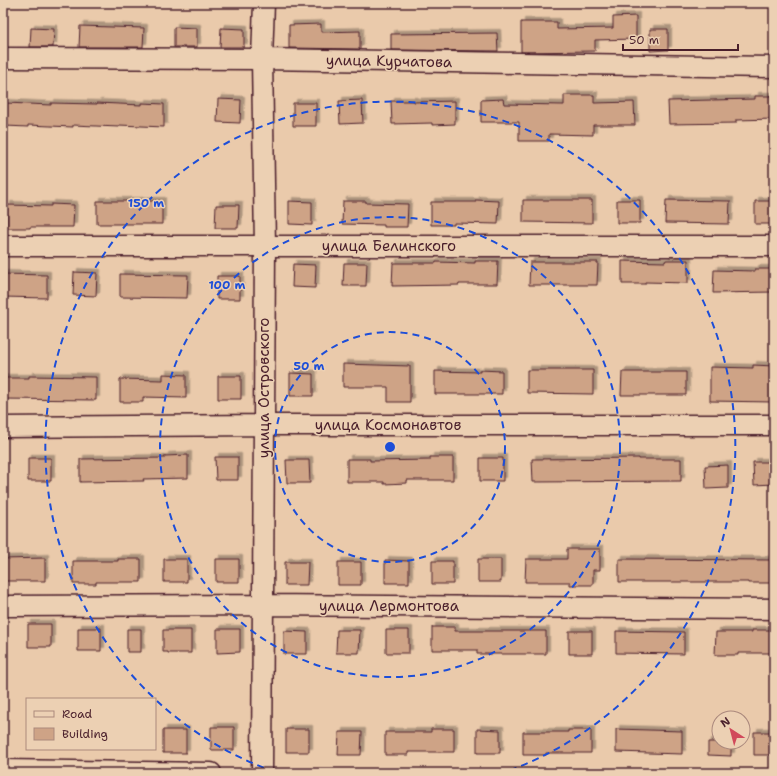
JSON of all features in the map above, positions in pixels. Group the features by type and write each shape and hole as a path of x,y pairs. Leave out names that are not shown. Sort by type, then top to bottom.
{"street":[{"name":"улица Островского","path":"262,773 265,246 262,59 264,3"},
{"name":"улица Курчатова","path":"3,58 262,59 774,67"},
{"name":"улица Белинского","path":"3,246 774,246"},
{"name":"улица Космонавтов","path":"3,427 264,425 774,425"},
{"name":"улица Лермонтова","path":"3,606 262,605 774,609"},
{"path":"3,770 212,773"}],"building":[{"path":"636,16 636,39 595,40 595,51 521,52 521,22 557,22 557,29 613,28 613,17"},
{"path":"321,24 321,32 360,31 360,49 289,48 289,25"},
{"path":"80,26 144,28 143,47 79,47"},
{"path":"174,27 197,28 197,47 174,47"},
{"path":"31,28 54,29 53,47 30,47"},
{"path":"221,28 244,29 244,47 220,47"},
{"path":"650,29 668,29 668,50 650,51"},
{"path":"497,33 498,51 391,50 391,34"},
{"path":"564,95 594,95 594,103 634,102 635,125 593,125 593,135 549,134 549,141 519,141 519,122 481,122 481,100 503,99 504,104 564,105"},
{"path":"755,96 774,96 774,119 736,120 736,123 669,124 668,101 755,99"},
{"path":"218,99 241,100 240,123 217,122"},
{"path":"362,100 363,123 340,124 339,101"},
{"path":"391,101 455,101 455,124 392,124"},
{"path":"6,103 51,105 51,103 164,104 164,127 119,125 119,127 73,125 73,127 28,125 28,127 5,126"},
{"path":"293,103 316,103 316,126 293,126"},
{"path":"476,200 499,201 498,224 454,223 454,225 431,225 431,202 476,202"},
{"path":"523,200 592,200 592,223 523,222"},
{"path":"617,200 640,200 640,223 617,223"},
{"path":"666,200 730,201 729,224 665,223"},
{"path":"97,201 162,201 162,224 97,224"},
{"path":"289,201 312,202 312,225 289,224"},
{"path":"343,201 408,204 407,227 342,224"},
{"path":"755,201 774,201 774,224 755,224"},
{"path":"51,204 74,205 73,227 7,228 7,205 51,206"},
{"path":"216,205 239,205 238,228 215,228"},
{"path":"666,260 688,260 688,283 645,282 645,284 622,284 622,261 665,262"},
{"path":"475,261 498,261 497,284 392,286 393,263 475,263"},
{"path":"530,262 598,262 597,285 529,285"},
{"path":"344,263 367,263 366,286 343,286"},
{"path":"293,264 316,265 315,288 292,287"},
{"path":"755,269 774,269 774,292 713,293 714,270 755,271"},
{"path":"74,272 97,273 96,296 73,295"},
{"path":"3,274 47,275 47,298 3,297"},
{"path":"120,274 188,275 187,298 120,297"},
{"path":"217,276 240,276 240,299 217,299"},
{"path":"343,364 410,366 410,402 388,402 388,387 343,387"},
{"path":"753,365 774,366 773,402 710,401 710,367 753,368"},
{"path":"480,370 502,371 502,394 435,394 435,371 480,372"},
{"path":"527,370 593,370 593,394 527,393"},
{"path":"622,372 686,372 686,395 621,395"},
{"path":"290,373 313,374 313,396 290,396"},
{"path":"163,374 186,375 186,398 143,397 143,402 120,402 120,379 163,380"},
{"path":"29,376 96,377 96,400 3,399 3,378 29,378"},
{"path":"218,376 241,376 241,399 218,399"},
{"path":"188,455 188,478 143,479 144,481 80,482 80,459 165,458 165,456"},
{"path":"215,457 238,457 238,480 216,480"},
{"path":"430,457 453,457 453,480 407,480 407,483 384,484 384,482 347,482 347,459 370,459 370,461 430,460"},
{"path":"28,458 51,458 51,481 28,481"},
{"path":"480,458 503,458 503,481 480,481"},
{"path":"532,459 681,459 681,481 533,482"},
{"path":"286,460 309,460 310,483 287,483"},
{"path":"753,462 774,462 774,484 754,485"},
{"path":"728,465 728,488 706,489 705,466"},
{"path":"567,549 600,549 600,570 593,570 593,585 570,585 570,582 525,582 526,559 567,559"},
{"path":"45,558 45,581 3,581 3,559"},
{"path":"118,559 141,559 141,582 96,582 96,584 73,584 73,561 118,561"},
{"path":"164,559 187,559 187,582 164,582"},
{"path":"216,559 239,559 239,582 216,582"},
{"path":"478,559 501,559 501,582 478,582"},
{"path":"619,559 772,560 772,583 619,582"},
{"path":"385,560 409,561 409,583 385,583"},
{"path":"432,561 453,561 453,584 432,584"},
{"path":"285,562 308,562 307,585 285,585"},
{"path":"338,562 361,562 361,585 338,585"},
{"path":"28,624 51,624 51,647 28,647"},
{"path":"432,627 455,627 455,631 546,631 546,654 477,654 477,650 432,650"},
{"path":"78,628 101,628 101,651 78,651"},
{"path":"127,629 141,629 141,652 127,652"},
{"path":"217,629 240,629 240,652 217,653"},
{"path":"163,630 191,630 191,653 163,652"},
{"path":"337,630 360,630 359,653 336,653"},
{"path":"386,630 409,630 409,653 386,653"},
{"path":"752,630 774,630 774,653 738,653 738,655 715,655 716,632 752,632"},
{"path":"284,631 307,632 307,654 284,654"},
{"path":"569,631 592,631 592,654 569,654"},
{"path":"616,631 684,632 684,654 616,653"},
{"path":"211,727 234,727 234,750 211,750"},
{"path":"286,729 309,729 309,752 286,752"},
{"path":"431,729 454,729 454,752 408,752 408,755 385,755 385,732 431,732"},
{"path":"477,729 500,730 500,753 477,753"},
{"path":"616,729 682,731 682,754 616,752"},
{"path":"163,730 186,730 186,753 163,753"},
{"path":"568,730 591,730 591,753 546,753 546,755 523,755 523,732 568,732"},
{"path":"339,732 362,732 361,755 338,755"},
{"path":"754,732 774,732 774,755 754,755"},
{"path":"708,742 711,742 711,750 731,750 731,756 708,755"}]}
